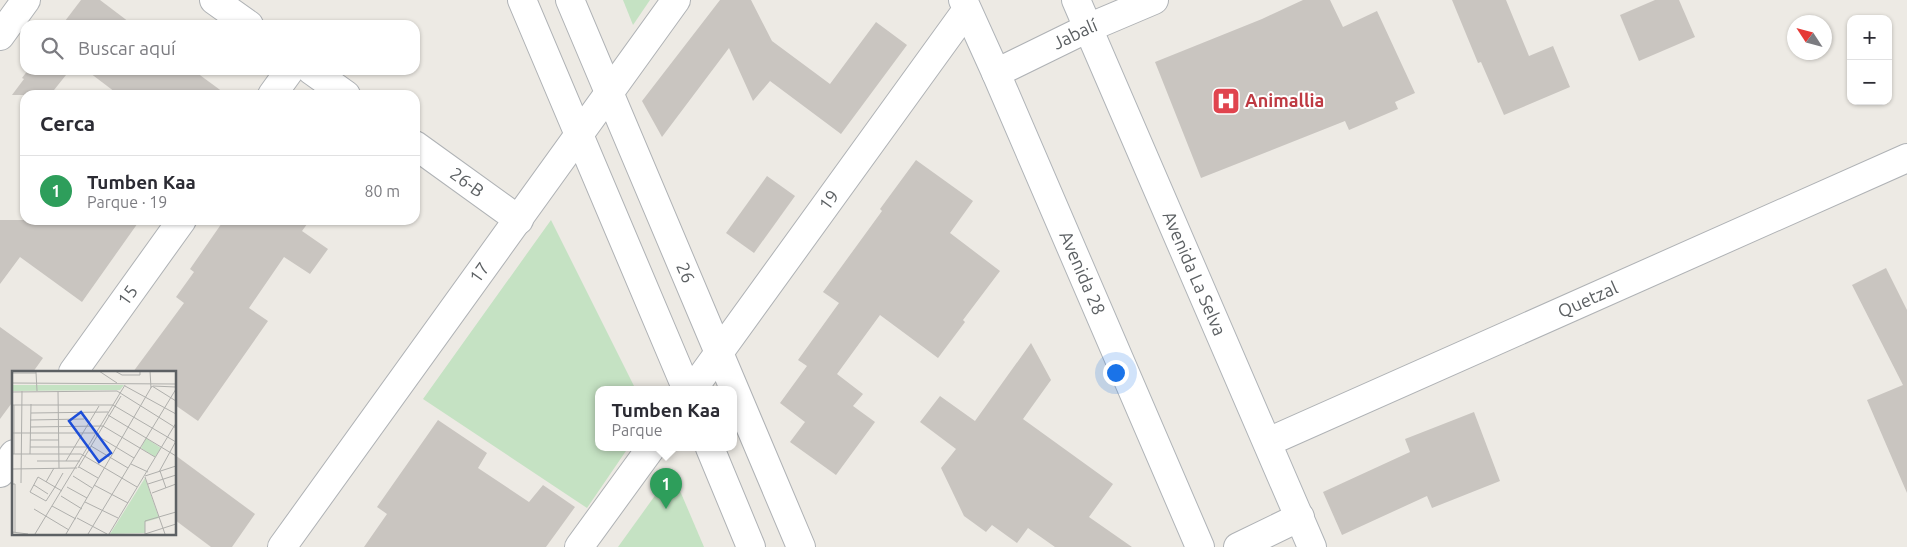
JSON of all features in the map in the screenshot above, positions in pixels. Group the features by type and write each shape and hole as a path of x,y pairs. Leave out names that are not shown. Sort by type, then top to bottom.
{"street":[{"path":"0,36 26,0"},
{"path":"214,0 242,20"},
{"path":"522,0 684,386"},
{"name":"26","path":"570,0 733,386"},
{"name":"17","path":"282,547 676,0"},
{"name":"Avenida La Selva","path":"1076,0 1312,547"},
{"name":"Jabalí","path":"996,73 1088,28 1154,0"},
{"name":"Avenida 28","path":"964,5 996,73 1200,547"},
{"name":"19","path":"695,386 964,5"},
{"path":"276,90 286,75"},
{"path":"318,75 339,90"},
{"name":"26-B","path":"420,149 519,220"},
{"name":"Quetzal","path":"1268,442 1907,158"},
{"name":"15","path":"74,371 178,225"},
{"name":"26","path":"737,396 801,547"},
{"path":"579,547 648,451"},
{"path":"711,451 751,547"},
{"path":"0,473 12,457"},
{"path":"1238,547 1300,517"}],"green space":[{"path":"623,0 650,0 633,25"},
{"path":"551,220 634,386 595,386 595,451 626,451 587,508 423,399"},
{"path":"672,472 704,547 618,547"}],"building":[{"path":"81,0 100,0 126,20 66,20"},
{"path":"720,0 751,0 772,41 830,84 876,22 907,45 841,134 770,81 753,101 729,48 662,137 642,101"},
{"path":"1303,0 1330,0 1343,27 1377,11 1415,93 1395,102 1398,109 1349,130 1345,121 1201,178 1155,62 1262,19"},
{"path":"1452,0 1506,0 1529,56 1553,46 1570,87 1504,115 1481,62 1478,63"},
{"path":"1655,0 1679,0 1695,37 1639,61 1620,15"},
{"path":"24,75 66,75 54,90 20,90 20,95 12,95 24,79 22,78"},
{"path":"93,75 200,75 220,90 112,90"},
{"path":"916,160 973,201 950,233 1000,271 963,320 965,322 938,358 880,315 837,374 863,394 853,406 875,422 836,475 790,442 805,422 780,403 807,366 798,360 839,303 823,292 882,211 880,209"},
{"path":"767,176 795,196 754,253 726,233"},
{"path":"0,220 20,220 20,225 136,225 82,302 20,257 0,284"},
{"path":"221,225 306,225 302,231 328,249 310,274 284,257 249,308 268,321 198,421 176,406 176,371 134,371 184,303 176,297 194,272 190,269"},
{"path":"1886,268 1907,310 1907,493 1867,400 1903,385 1852,285"},
{"path":"0,327 43,358 34,371 12,371 12,403 0,419"},
{"path":"1031,343 1051,380 1023,419 1113,484 1089,517 1132,547 1055,547 1028,528 1017,543 992,525 986,532 964,516 941,468 956,449 920,422 940,396 975,421"},
{"path":"1474,412 1500,481 1432,508 1427,496 1342,535 1323,492 1410,452 1405,439"},
{"path":"438,420 487,453 478,468 529,502 543,485 575,507 546,547 364,547 387,514 377,507"},
{"path":"176,456 255,514 232,547 211,547 176,521"}],"place":[{"name":"Animallia","path":"1226,101"},
{"name":"Tumben Kaa","path":"666,509"}]}
